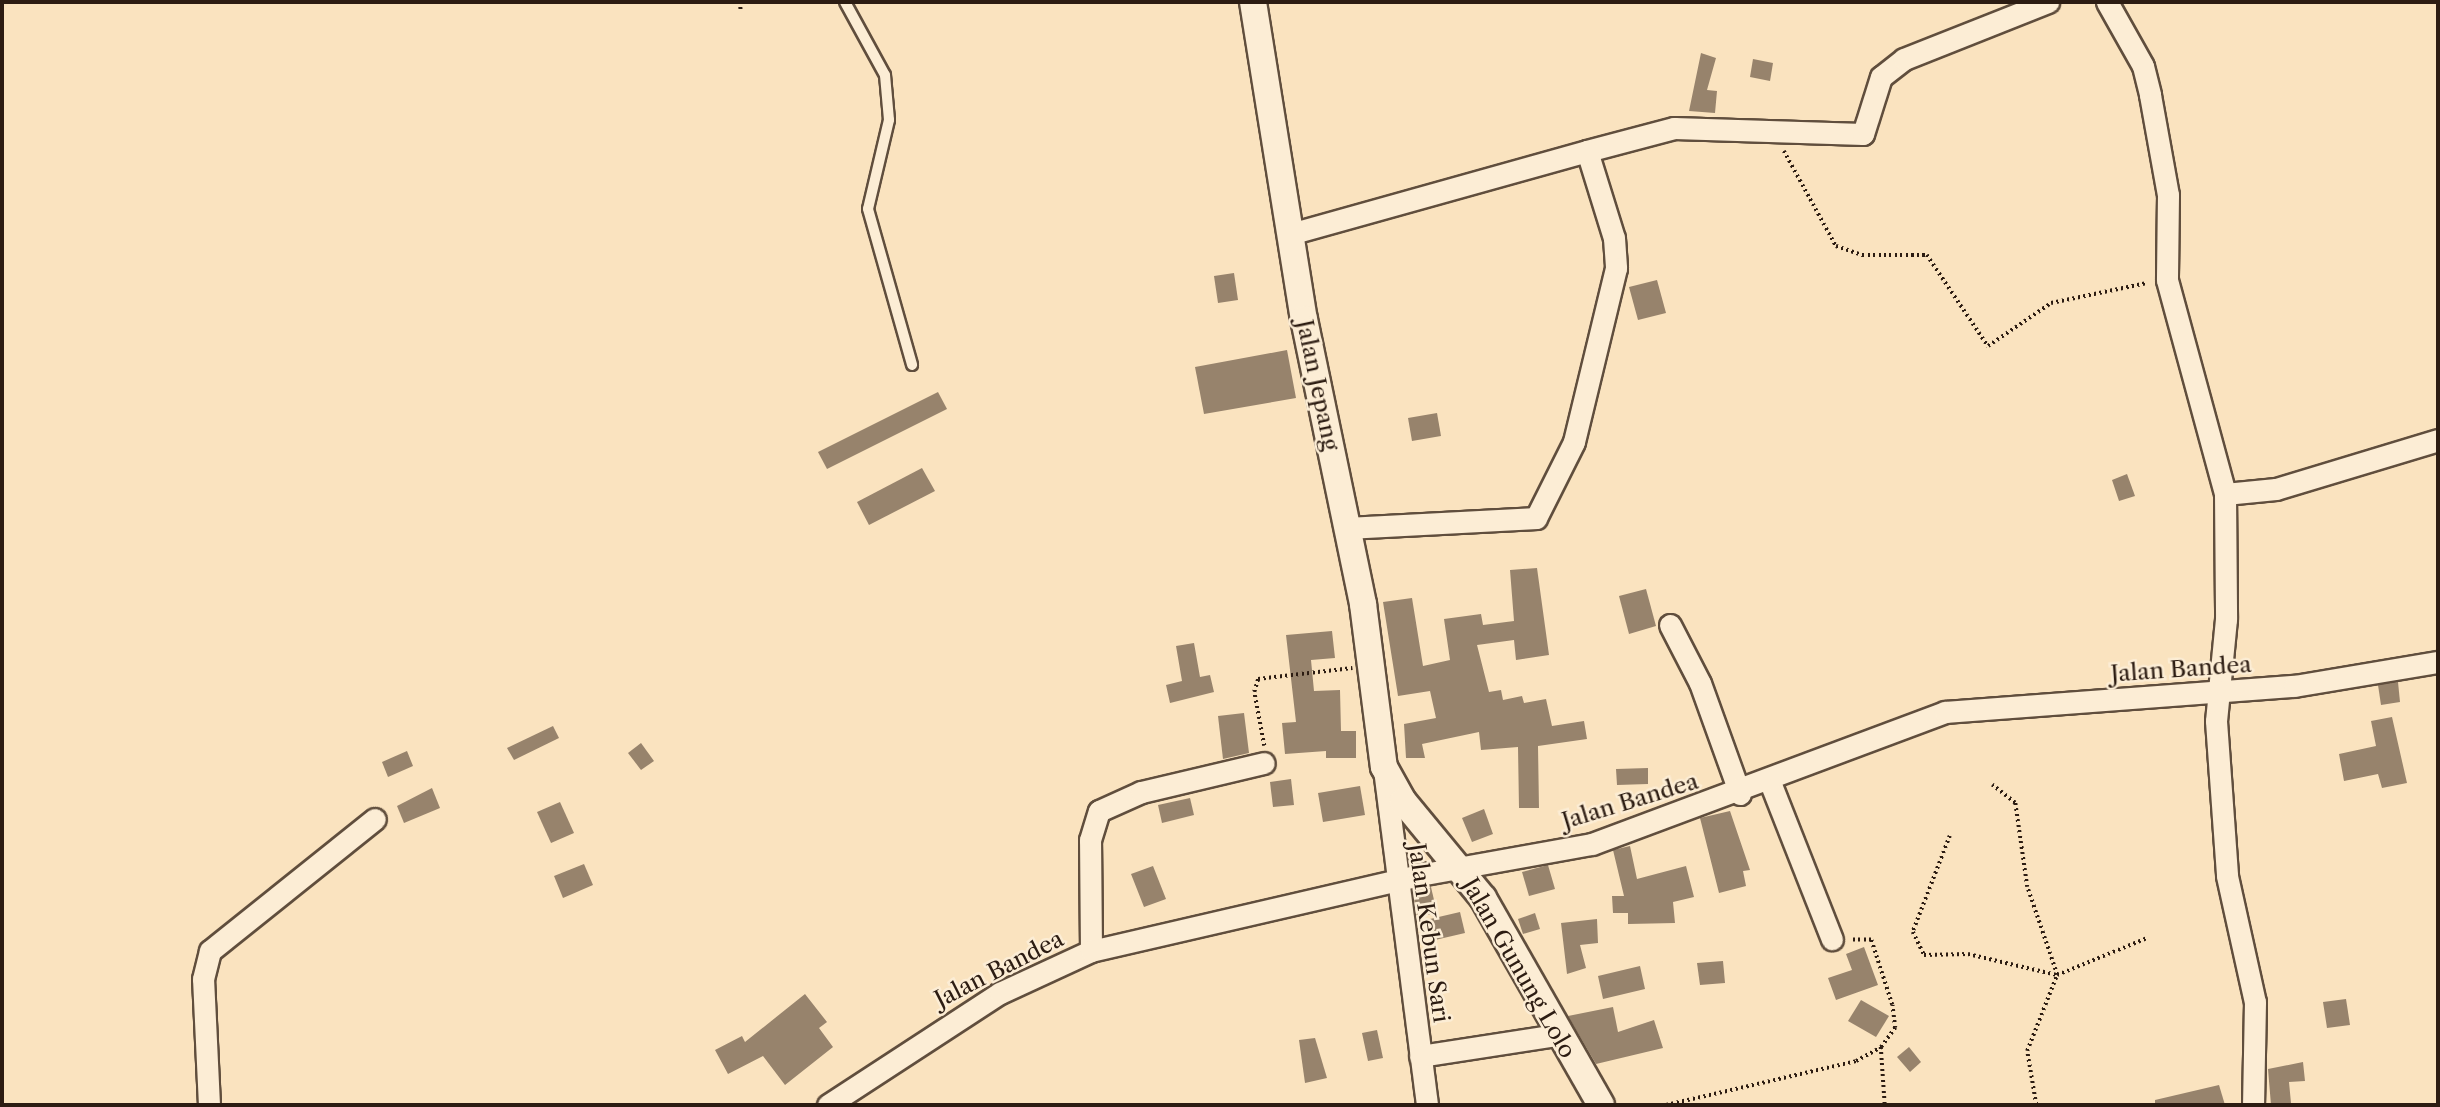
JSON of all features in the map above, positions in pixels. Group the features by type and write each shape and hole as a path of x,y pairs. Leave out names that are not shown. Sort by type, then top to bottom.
{"street":[{"name":"Jalan Jepang","path":"1253,2 1290,234 1371,667 1384,767"},
{"path":"1290,234 1674,128 1863,134 1881,77 1904,59 2048,2"},
{"path":"2107,2 2138,56 2150,95 2168,195 2167,280 2225,494 2226,619 2215,694 2227,876 2255,1002 2253,1105"},
{"path":"1347,528 1527,523 1550,496 1574,442 1616,268 1587,150"},
{"path":"2225,494 2276,489 2438,440"},
{"path":"1670,625 1700,683 1740,794"},
{"name":"Jalan Bandea","path":"828,1105 1000,993 1091,951 1394,880 1592,844 1740,794 1945,712 2215,694 2438,662"},
{"path":"1091,951 1090,840 1099,811 1141,792 1264,763"},
{"name":"Jalan Gunung Lolo","path":"1384,767 1403,801 1460,866 1556,1035 1601,1105"},
{"name":"Jalan Kebun Sari","path":"1384,767 1394,880 1427,1105"},
{"path":"1770,782 1832,939"},
{"path":"209,1105 203,979 210,951 374,819"},
{"path":"1420,1056 1556,1035"}],"lane":[{"path":"845,2 886,85 887,132 868,209 912,365"}],"path":[{"path":"740,2 741,11"},
{"path":"1775,130 1836,246 1862,255 1927,255 1988,346 2051,303 2167,280"},
{"path":"1264,763 1254,692 1258,679 1371,667"},
{"path":"1992,785 2015,803 2027,887 2057,975 2027,1051 2036,1105"},
{"path":"1950,836 1913,932 1924,955 1968,954 2057,975 2147,938"},
{"path":"1666,1105 1856,1061 1881,1047 1895,1028 1871,940 1832,939"},
{"path":"1881,1047 1886,1056 1885,1105"}],"building":[{"path":"1701,53 1716,58 1707,90 1717,91 1715,113 1689,111"},
{"path":"1753,59 1773,63 1770,81 1750,77"},
{"path":"1234,273 1238,300 1218,303 1214,276"},
{"path":"1657,280 1666,313 1638,320 1629,287"},
{"path":"1287,350 1296,398 1204,414 1195,367"},
{"path":"938,392 947,409 827,469 818,452"},
{"path":"1437,413 1441,436 1412,441 1408,418"},
{"path":"922,468 935,491 869,525 857,502"},
{"path":"2127,474 2135,496 2119,501 2112,480"},
{"path":"1537,568 1549,655 1516,660 1514,640 1477,645 1489,692 1501,690 1503,700 1522,696 1524,703 1546,699 1552,726 1584,721 1587,739 1538,746 1539,808 1519,808 1518,747 1481,750 1479,732 1422,744 1425,758 1406,758 1404,724 1436,718 1430,691 1398,696 1383,602 1412,598 1423,666 1450,660 1444,619 1481,614 1483,625 1514,621 1510,570"},
{"path":"1646,589 1656,626 1629,634 1619,596"},
{"path":"1332,631 1335,658 1311,660 1314,691 1340,690 1341,731 1356,731 1356,758 1326,758 1326,751 1285,754 1282,723 1296,722 1286,635"},
{"path":"1194,643 1200,677 1210,675 1214,692 1170,703 1166,685 1182,681 1176,646"},
{"path":"2398,682 2400,702 2381,705 2378,685"},
{"path":"1244,713 1249,753 1223,759 1218,716"},
{"path":"2392,717 2407,783 2382,788 2378,774 2344,781 2339,754 2376,746 2371,721"},
{"path":"553,726 559,738 514,760 507,748"},
{"path":"641,743 654,761 641,770 628,753"},
{"path":"407,751 413,766 388,777 382,762"},
{"path":"1648,768 1648,784 1617,785 1616,769"},
{"path":"1291,779 1294,805 1273,807 1270,782"},
{"path":"1360,786 1365,815 1323,822 1318,793"},
{"path":"432,788 440,808 404,823 397,806"},
{"path":"1190,798 1194,815 1162,823 1158,805"},
{"path":"560,802 574,833 551,843 537,812"},
{"path":"1484,809 1493,834 1472,842 1462,818"},
{"path":"1730,811 1750,870 1743,871 1746,886 1719,893 1700,818"},
{"path":"1630,846 1637,879 1686,866 1694,897 1673,902 1675,923 1628,924 1628,913 1613,913 1612,896 1624,896 1613,850"},
{"path":"584,864 593,885 563,898 554,876"},
{"path":"1548,865 1555,889 1529,896 1522,872"},
{"path":"1153,866 1166,899 1144,907 1131,874"},
{"path":"1431,887 1437,913 1417,917 1413,891"},
{"path":"1460,912 1465,933 1435,940 1430,919"},
{"path":"1535,913 1540,929 1523,934 1518,919"},
{"path":"1597,919 1598,943 1580,945 1586,968 1567,974 1561,923"},
{"path":"1864,947 1878,985 1836,1000 1828,978 1852,970 1846,954"},
{"path":"1723,961 1725,983 1700,985 1697,963"},
{"path":"1640,966 1645,989 1603,999 1598,976"},
{"path":"805,994 827,1022 819,1028 833,1047 785,1085 763,1056 728,1074 715,1050 742,1036 745,1042"},
{"path":"2346,999 2350,1025 2327,1028 2323,1002"},
{"path":"1861,1000 1889,1016 1876,1037 1848,1021"},
{"path":"1613,1007 1618,1032 1654,1020 1663,1048 1596,1064 1568,1016"},
{"path":"1377,1030 1383,1058 1368,1061 1362,1033"},
{"path":"1315,1038 1327,1078 1305,1083 1299,1040"},
{"path":"1909,1047 1921,1062 1910,1072 1897,1057"},
{"path":"2303,1062 2305,1081 2289,1082 2291,1103 2271,1105 2268,1069"},
{"path":"2219,1085 2225,1105 2155,1105 2155,1100"}]}
